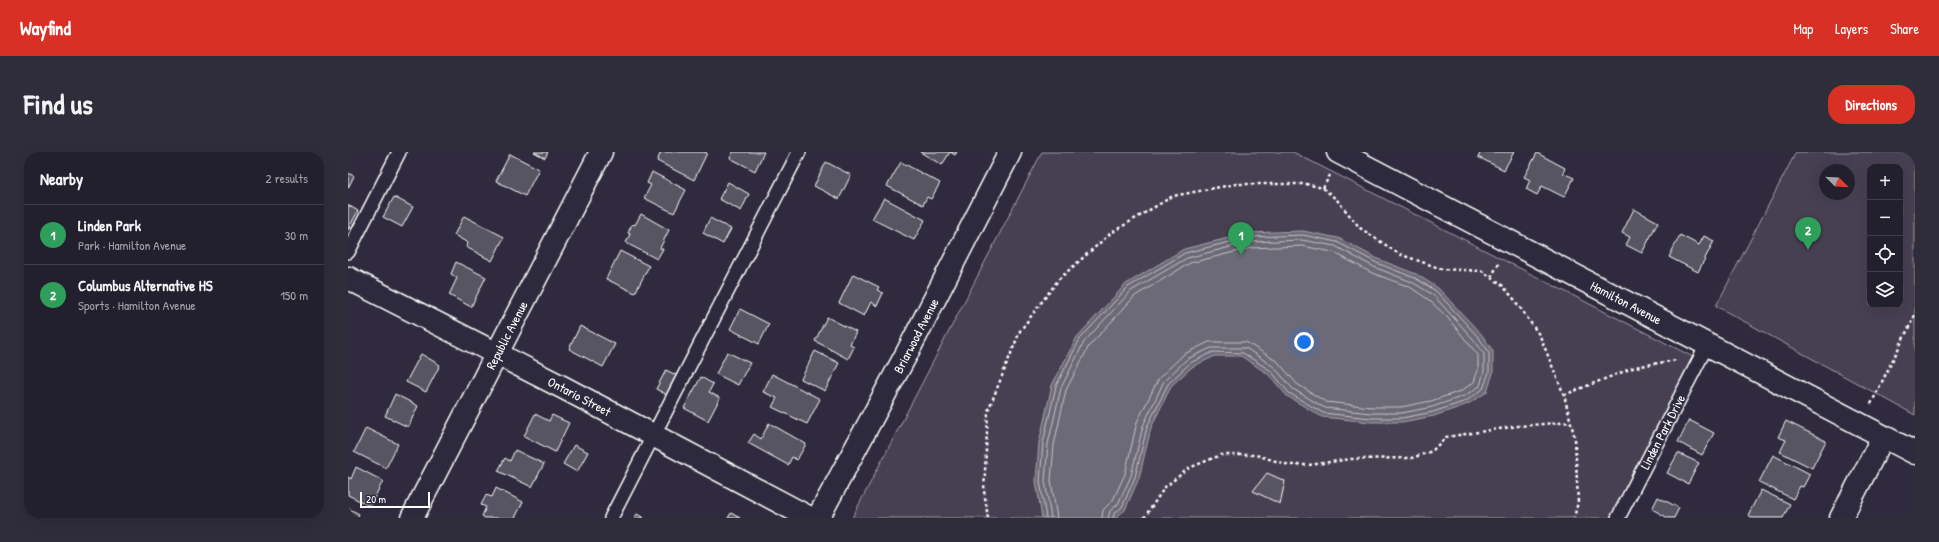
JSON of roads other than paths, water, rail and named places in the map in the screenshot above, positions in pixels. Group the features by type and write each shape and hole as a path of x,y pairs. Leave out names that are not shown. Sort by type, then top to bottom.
{"street":[{"name":"Republic Avenue","path":"412,518 601,152"},
{"name":"Briarwood Avenue","path":"818,518 906,353 1010,152"},
{"name":"Hamilton Avenue","path":"1338,152 1915,453"},
{"name":"Ontario Street","path":"348,278 496,353 810,518"},
{"path":"1841,518 1883,437"}],"lane":[{"path":"348,252 399,152"},
{"path":"611,518 799,152"},
{"name":"Linden Park Drive","path":"1618,518 1707,345"}],"water":[{"path":"1303,231 1338,238 1378,259 1416,274 1438,288 1482,335 1493,351 1493,373 1487,392 1468,404 1434,416 1402,422 1371,422 1322,417 1287,396 1268,374 1241,356 1215,356 1192,367 1171,386 1151,428 1139,478 1125,510 1115,518 1042,518 1036,481 1039,443 1052,385 1077,337 1126,284 1184,249 1249,233"}],"place":[{"name":"Columbus Alternative HS","path":"1808,250"},
{"name":"Linden Park","path":"1241,255"}]}
